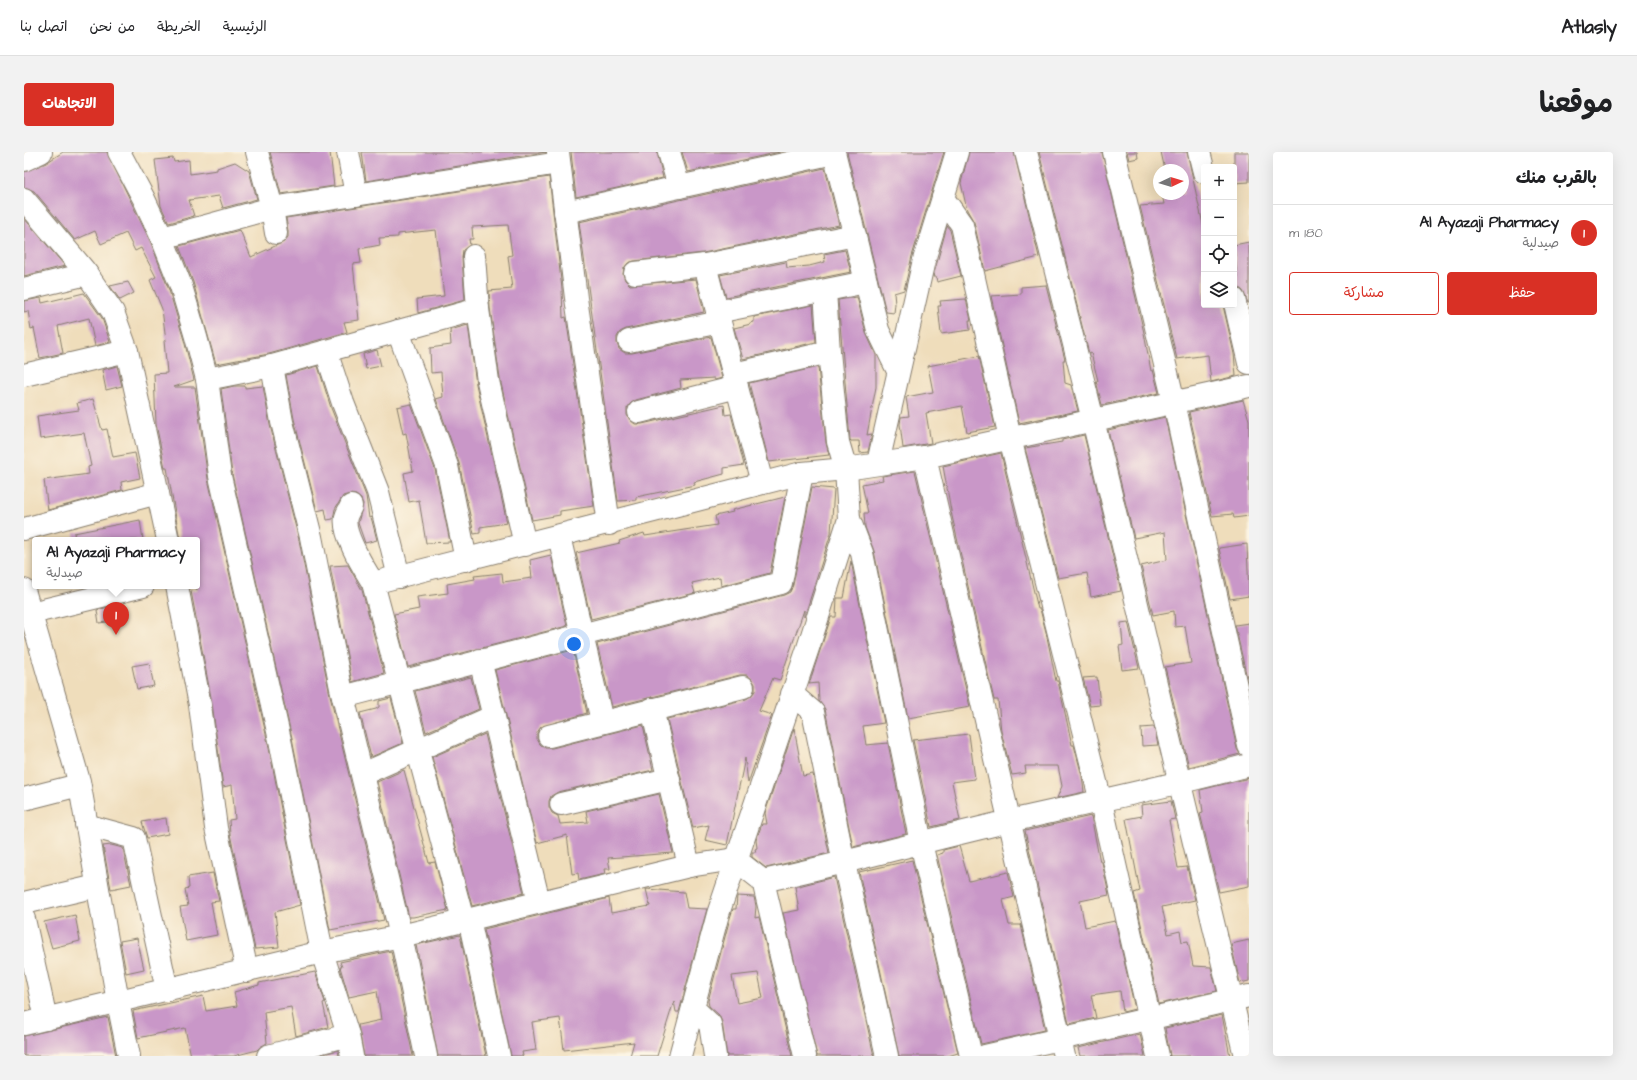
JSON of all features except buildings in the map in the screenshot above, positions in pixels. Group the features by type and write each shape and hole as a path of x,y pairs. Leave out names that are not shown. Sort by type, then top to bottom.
{"street":[{"path":"24,160 41,152"},
{"path":"119,152 144,199 162,238 181,286 207,379 220,476 280,740 322,952 350,1046 268,1056"},
{"path":"257,152 272,208 276,233"},
{"path":"348,152 356,195"},
{"path":"669,152 679,187"},
{"path":"565,212 834,152 878,330 898,371"},
{"path":"878,463 924,260 957,152"},
{"path":"1026,152 1181,783 1241,997 1245,1056"},
{"path":"1114,152 1174,402 1249,746"},
{"path":"1199,152 1202,164"},
{"path":"162,238 272,208 356,195 558,157 576,298 609,524"},
{"path":"943,198 962,225 1010,438 1101,802 1158,1056"},
{"path":"24,199 87,274 112,312 127,351 167,537"},
{"path":"635,273 705,266 855,235"},
{"path":"474,256 478,309 488,381 525,545"},
{"path":"705,266 762,483"},
{"path":"24,289 87,274"},
{"path":"629,341 719,317 866,282"},
{"path":"825,291 828,352 838,442 846,468 849,519 862,553 921,843 971,1056"},
{"path":"1236,308 1249,363"},
{"path":"207,379 272,366 478,309"},
{"path":"398,331 447,466 466,560"},
{"path":"24,375 127,351"},
{"path":"326,351 343,403 378,492 399,577"},
{"path":"639,412 735,380 828,352"},
{"path":"272,366 282,422 311,537 343,697 363,774 401,936 426,1056"},
{"path":"373,583 609,524 802,473 926,457 1249,386"},
{"path":"926,457 1062,1047"},
{"path":"343,697 399,681 781,583 802,473"},
{"path":"24,529 158,494"},
{"path":"351,506 345,518 352,546 373,583 466,919 499,1056"},
{"path":"680,1056 718,914 735,859 792,694 849,519"},
{"path":"559,536 602,721"},
{"path":"31,613 131,589"},
{"path":"178,589 200,705 216,828 247,971"},
{"path":"24,590 79,785 129,1056"},
{"path":"480,660 539,902"},
{"path":"549,736 602,721 743,688"},
{"path":"792,694 813,712 844,863 887,1056"},
{"path":"652,709 689,866"},
{"path":"363,774 494,716"},
{"path":"764,880 844,863 1010,821 1101,802 1249,765"},
{"path":"561,804 668,779"},
{"path":"24,799 79,785"},
{"path":"86,825 134,838 167,990"},
{"path":"24,1024 322,952 401,936 689,866 735,859 764,880 805,1056"},
{"path":"24,903 97,886"},
{"path":"24,919 46,1019"},
{"path":"985,1056 1062,1047 1149,1018 1241,997"},
{"path":"694,1008 710,1024 715,1056"}],"place":[{"name":"Al Ayazaji Pharmacy","path":"116,635"}]}
